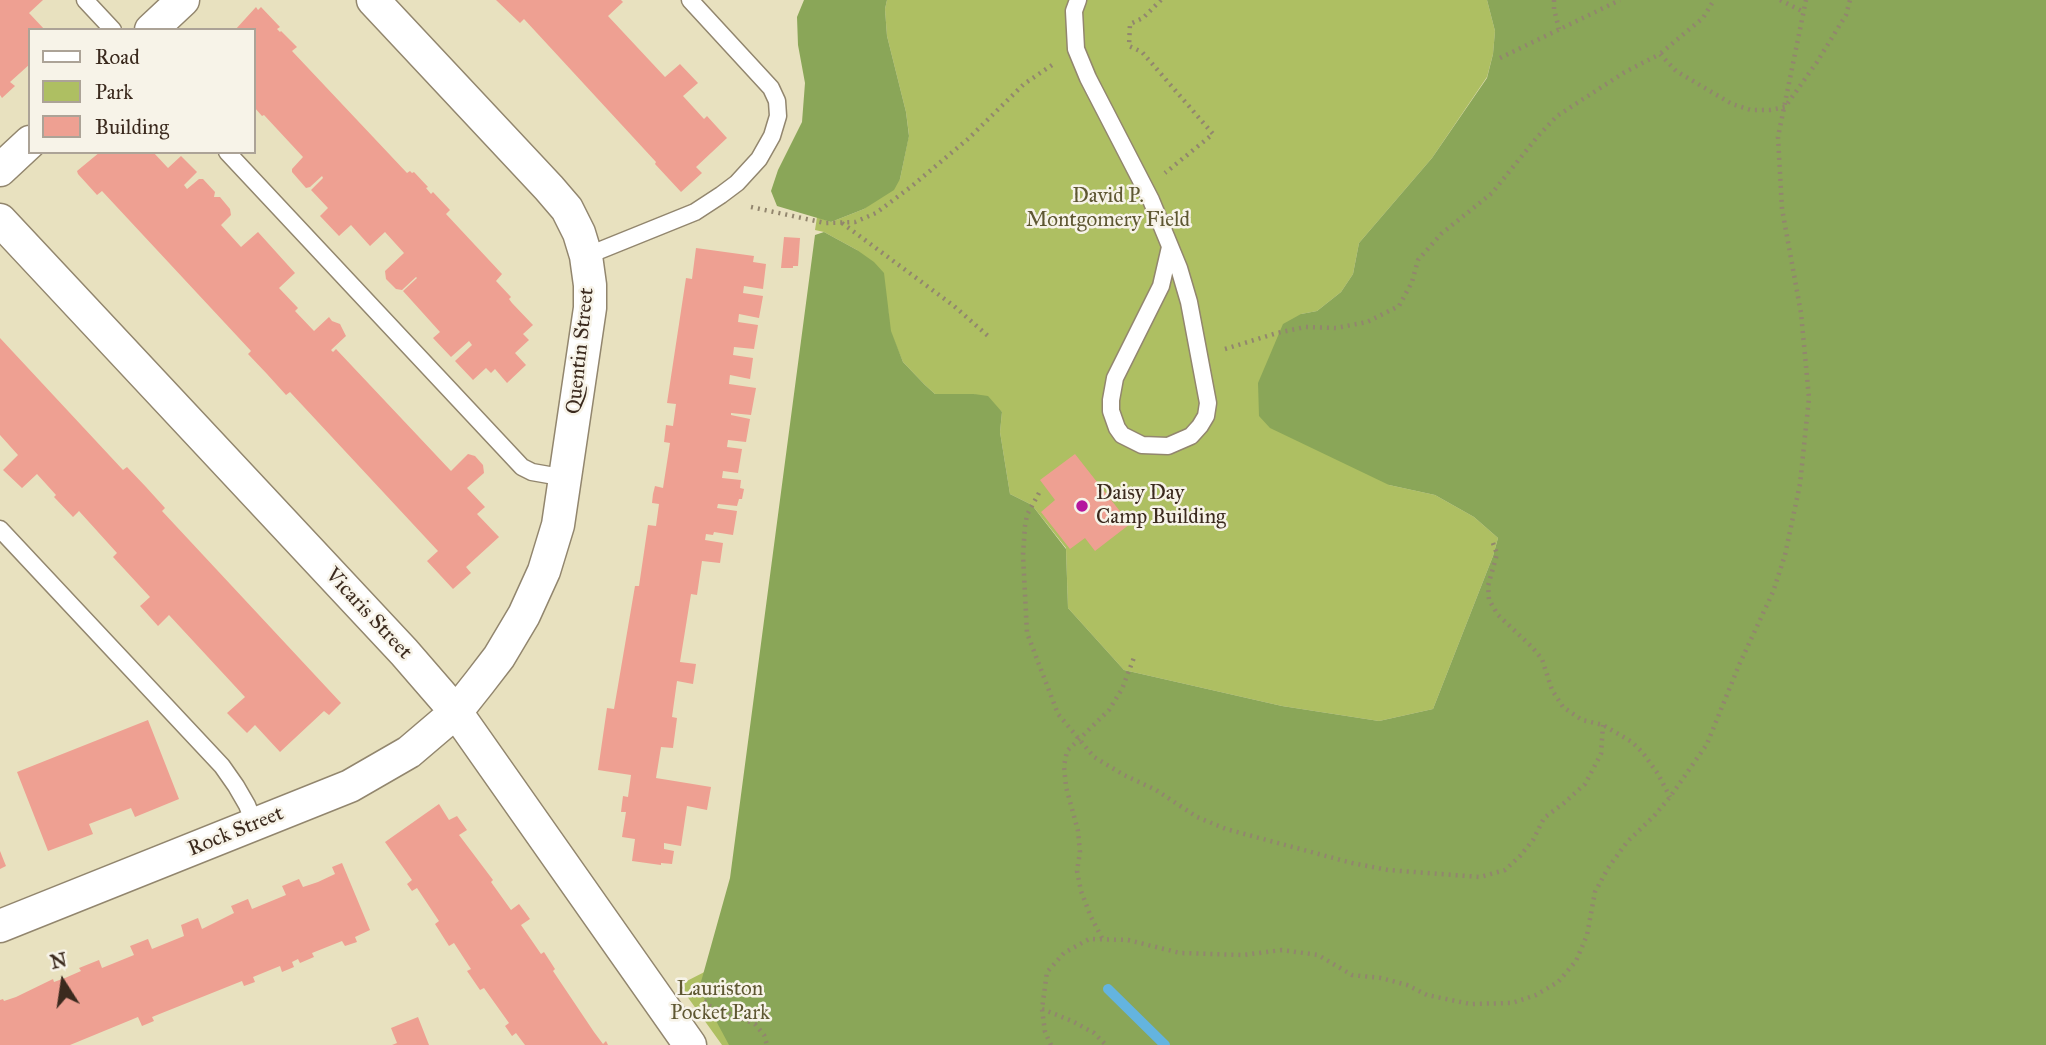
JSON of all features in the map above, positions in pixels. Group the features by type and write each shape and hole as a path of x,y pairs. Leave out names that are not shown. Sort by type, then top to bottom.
{"street":[{"path":"153,28 183,0"},
{"name":"Quentin Street","path":"373,0 567,209 579,233 586,256 590,285 590,308 558,525 544,571 524,615 499,657 456,712"},
{"path":"0,170 28,144"},
{"name":"Vicaris Street","path":"0,219 404,652 456,712 690,1045"},
{"name":"Rock Street","path":"0,926 350,786 409,752 456,712"}],"lane":[{"path":"85,0 111,28"},
{"path":"586,256 695,212 722,195 759,159 772,136 778,116 777,101 771,88 690,0"},
{"path":"1078,0 1074,11 1076,49 1087,78 1151,200 1170,247 1189,302 1208,402 1206,416 1191,436 1168,446 1142,445 1122,435 1117,428 1111,411 1115,379 1161,286 1170,247"},
{"path":"229,154 522,467 532,472 565,478"},
{"path":"0,529 222,766 236,786 255,825"}],"path":[{"path":"1161,0 1143,19 1130,24 1129,46 1142,52 1213,134 1193,152"},
{"path":"1554,0 1559,29"},
{"path":"1500,58 1620,0"},
{"path":"1200,357 1276,333 1305,327 1336,328 1367,322 1399,306 1412,282 1418,260 1441,234 1492,193 1557,116 1625,72 1660,54 1703,18 1714,0"},
{"path":"1780,0 1804,12"},
{"path":"1051,1045 1045,1032 1042,1009 1047,972 1064,953 1089,939 1128,940 1180,953 1243,955 1282,950 1318,955 1352,975 1381,978 1407,985 1427,995 1470,1004 1512,1003 1536,995 1558,982 1576,961 1587,935 1595,892 1608,868 1627,842 1670,797 1707,744 1739,665 1773,592 1785,555 1800,484 1809,398 1801,313 1782,209 1778,137 1806,0"},
{"path":"1660,54 1676,71 1732,104 1751,110 1785,107 1846,15 1850,0"},
{"path":"722,195 737,204 825,223 855,222 876,213 894,200 968,139 1024,84 1076,49"},
{"path":"842,222 954,306 988,336"},
{"path":"1038,493 1027,515 1023,545 1027,634 1058,714 1094,757 1156,790 1197,817 1226,829 1388,870 1480,877 1505,870 1513,863 1533,840 1544,818 1585,784 1601,754 1603,725"},
{"path":"1493,543 1497,554 1488,586 1489,600 1497,615 1542,659 1552,690 1563,707 1582,720 1603,725 1632,742 1658,774 1670,797"},
{"path":"1103,939 1081,891 1077,870 1080,852 1078,831 1066,788 1064,766 1067,751 1109,710 1122,689 1135,655"},
{"path":"702,1000 710,1006 755,1024 764,1035 767,1045"},
{"path":"1042,1009 1094,1033 1106,1045"}],"green space":[{"path":"804,0 887,0 887,36 906,112 909,136 900,179 894,190 864,209 831,222 777,206 771,191 778,170 802,122 805,83 798,45 797,17"},
{"name":"David P. Montgomery Field","path":"887,0 1487,0 1495,31 1487,77 1432,158 1359,243 1353,274 1341,292 1317,311 1301,314 1389,485 1435,495 1474,517 1498,538 1433,709 1379,721 1282,706 1124,670 1068,608 1066,548 1032,505 1010,494 1000,432 1002,412 974,394 935,394 925,385 903,362 890,331 888,310 857,250 815,230 817,217 831,222 864,209 900,179 909,135 887,36"},
{"path":"1487,0 2046,0 2046,1045 729,1045 699,989 730,878 815,235 824,232 857,250 884,273 891,331 903,362 925,385 935,394 988,396 1002,412 1000,432 1010,494 1032,505 1066,549 1068,608 1124,670 1282,706 1379,721 1433,709 1498,538 1474,517 1435,495 1389,485 1270,428 1259,416 1258,383 1283,324 1301,314 1317,311 1341,292 1353,274 1359,243 1432,158 1487,78 1495,31"},
{"name":"Lauriston Pocket Park","path":"722,963 777,1045 722,1045 679,985"}],"building":[{"path":"0,0 43,0 29,13 43,28 28,28 28,66 10,82 15,86 2,98"},
{"path":"496,0 621,0 623,2 608,16 665,77 680,64 698,83 683,96 704,119 707,116 727,138 696,167 702,173 681,192 524,19 520,23"},
{"path":"256,7 258,10 261,7 280,27 277,29 297,47 292,51 407,173 414,172 431,194 433,192 450,210 446,214 502,274 496,281 533,325 523,334 529,340 515,353 526,365 507,383 495,369 491,373 486,368 473,380 455,361 472,345 469,341 451,357 433,338 440,332 403,291 417,278 402,290 396,289 386,279 385,271 404,253 385,232 370,246 351,225 339,236 320,216 328,208 311,190 323,178 322,176 306,188 292,172 303,157 256,109 256,28 237,28"},
{"path":"98,154 155,154 168,168 181,156 197,172 184,185 187,189 199,179 203,179 215,192 214,197 220,197 230,209 231,215 221,225 241,247 258,232 295,273 279,288 298,308 295,311 314,331 329,317 340,324 346,336 331,350 333,352 336,349 451,471 468,454 475,456 483,465 484,473 467,488 485,507 477,514 499,537 466,567 471,573 453,589 427,561 438,551 290,392 286,395 248,354 251,351 102,191 97,195 77,171"},
{"path":"784,237 800,238 798,266 793,268 781,268"},
{"path":"696,248 754,256 753,262 766,264 763,289 744,286 743,293 763,296 759,318 739,314 738,322 758,325 754,349 734,347 733,355 753,358 750,379 730,375 729,384 756,388 751,415 731,413 750,419 746,442 728,440 727,447 742,449 738,473 723,471 722,478 741,480 740,488 744,489 742,499 739,499 737,506 718,504 717,508 737,511 733,535 714,532 713,535 706,534 705,540 723,543 720,563 702,561 697,595 691,594 680,662 696,664 693,684 677,681 672,717 677,718 673,748 661,747 656,778 711,787 707,810 687,806 681,846 664,843 664,849 674,851 672,864 661,865 632,861 635,839 622,837 626,812 621,812 623,796 628,797 631,775 598,770 607,708 614,709 635,586 639,586 648,525 656,526 659,504 652,503 653,494 655,486 663,488 670,443 664,442 666,425 673,426 676,404 667,403 686,278 692,279"},
{"path":"0,338 123,470 127,467 146,487 165,508 162,511 341,703 329,715 324,711 280,752 255,725 247,733 227,713 245,697 169,615 158,626 140,606 150,597 113,557 117,553 79,511 73,517 37,474 22,488 3,470 18,455 0,435"},
{"name":"Daisy Day Camp Building","path":"1075,454 1130,524 1095,551 1085,538 1070,549 1041,512 1055,500 1040,480"},
{"path":"148,720 179,799 135,817 131,808 89,824 93,834 48,851 17,772"},
{"path":"439,804 449,820 457,816 467,830 459,835 493,880 491,882 511,910 519,904 530,919 521,925 541,954 544,952 555,969 553,971 594,1032 603,1044 606,1041 608,1045 525,1045 516,1033 512,1036 505,1026 509,1023 484,988 480,990 467,971 471,969 454,943 449,946 435,924 439,921 417,888 412,891 407,884 412,880 385,842"},
{"path":"0,851 6,866 0,869"},
{"path":"342,863 370,930 355,937 357,942 345,946 342,941 312,953 314,957 300,963 298,959 292,962 294,967 282,972 280,966 253,977 255,982 244,986 242,981 152,1017 154,1021 142,1026 138,1017 70,1045 0,1045 0,1000 16,997 53,979 54,982 65,978 81,971 79,968 99,960 102,968 134,955 130,946 148,939 152,949 184,936 181,925 198,918 202,929 234,913 231,906 248,899 252,909 286,895 282,886 299,879 303,887 318,882 335,874 332,867"},
{"path":"418,1017 429,1045 392,1045 397,1043 391,1028"}],"waterway":[{"path":"1108,989 1165,1045"}],"place":[{"name":"Daisy Day Camp Building","path":"1082,506"}]}
